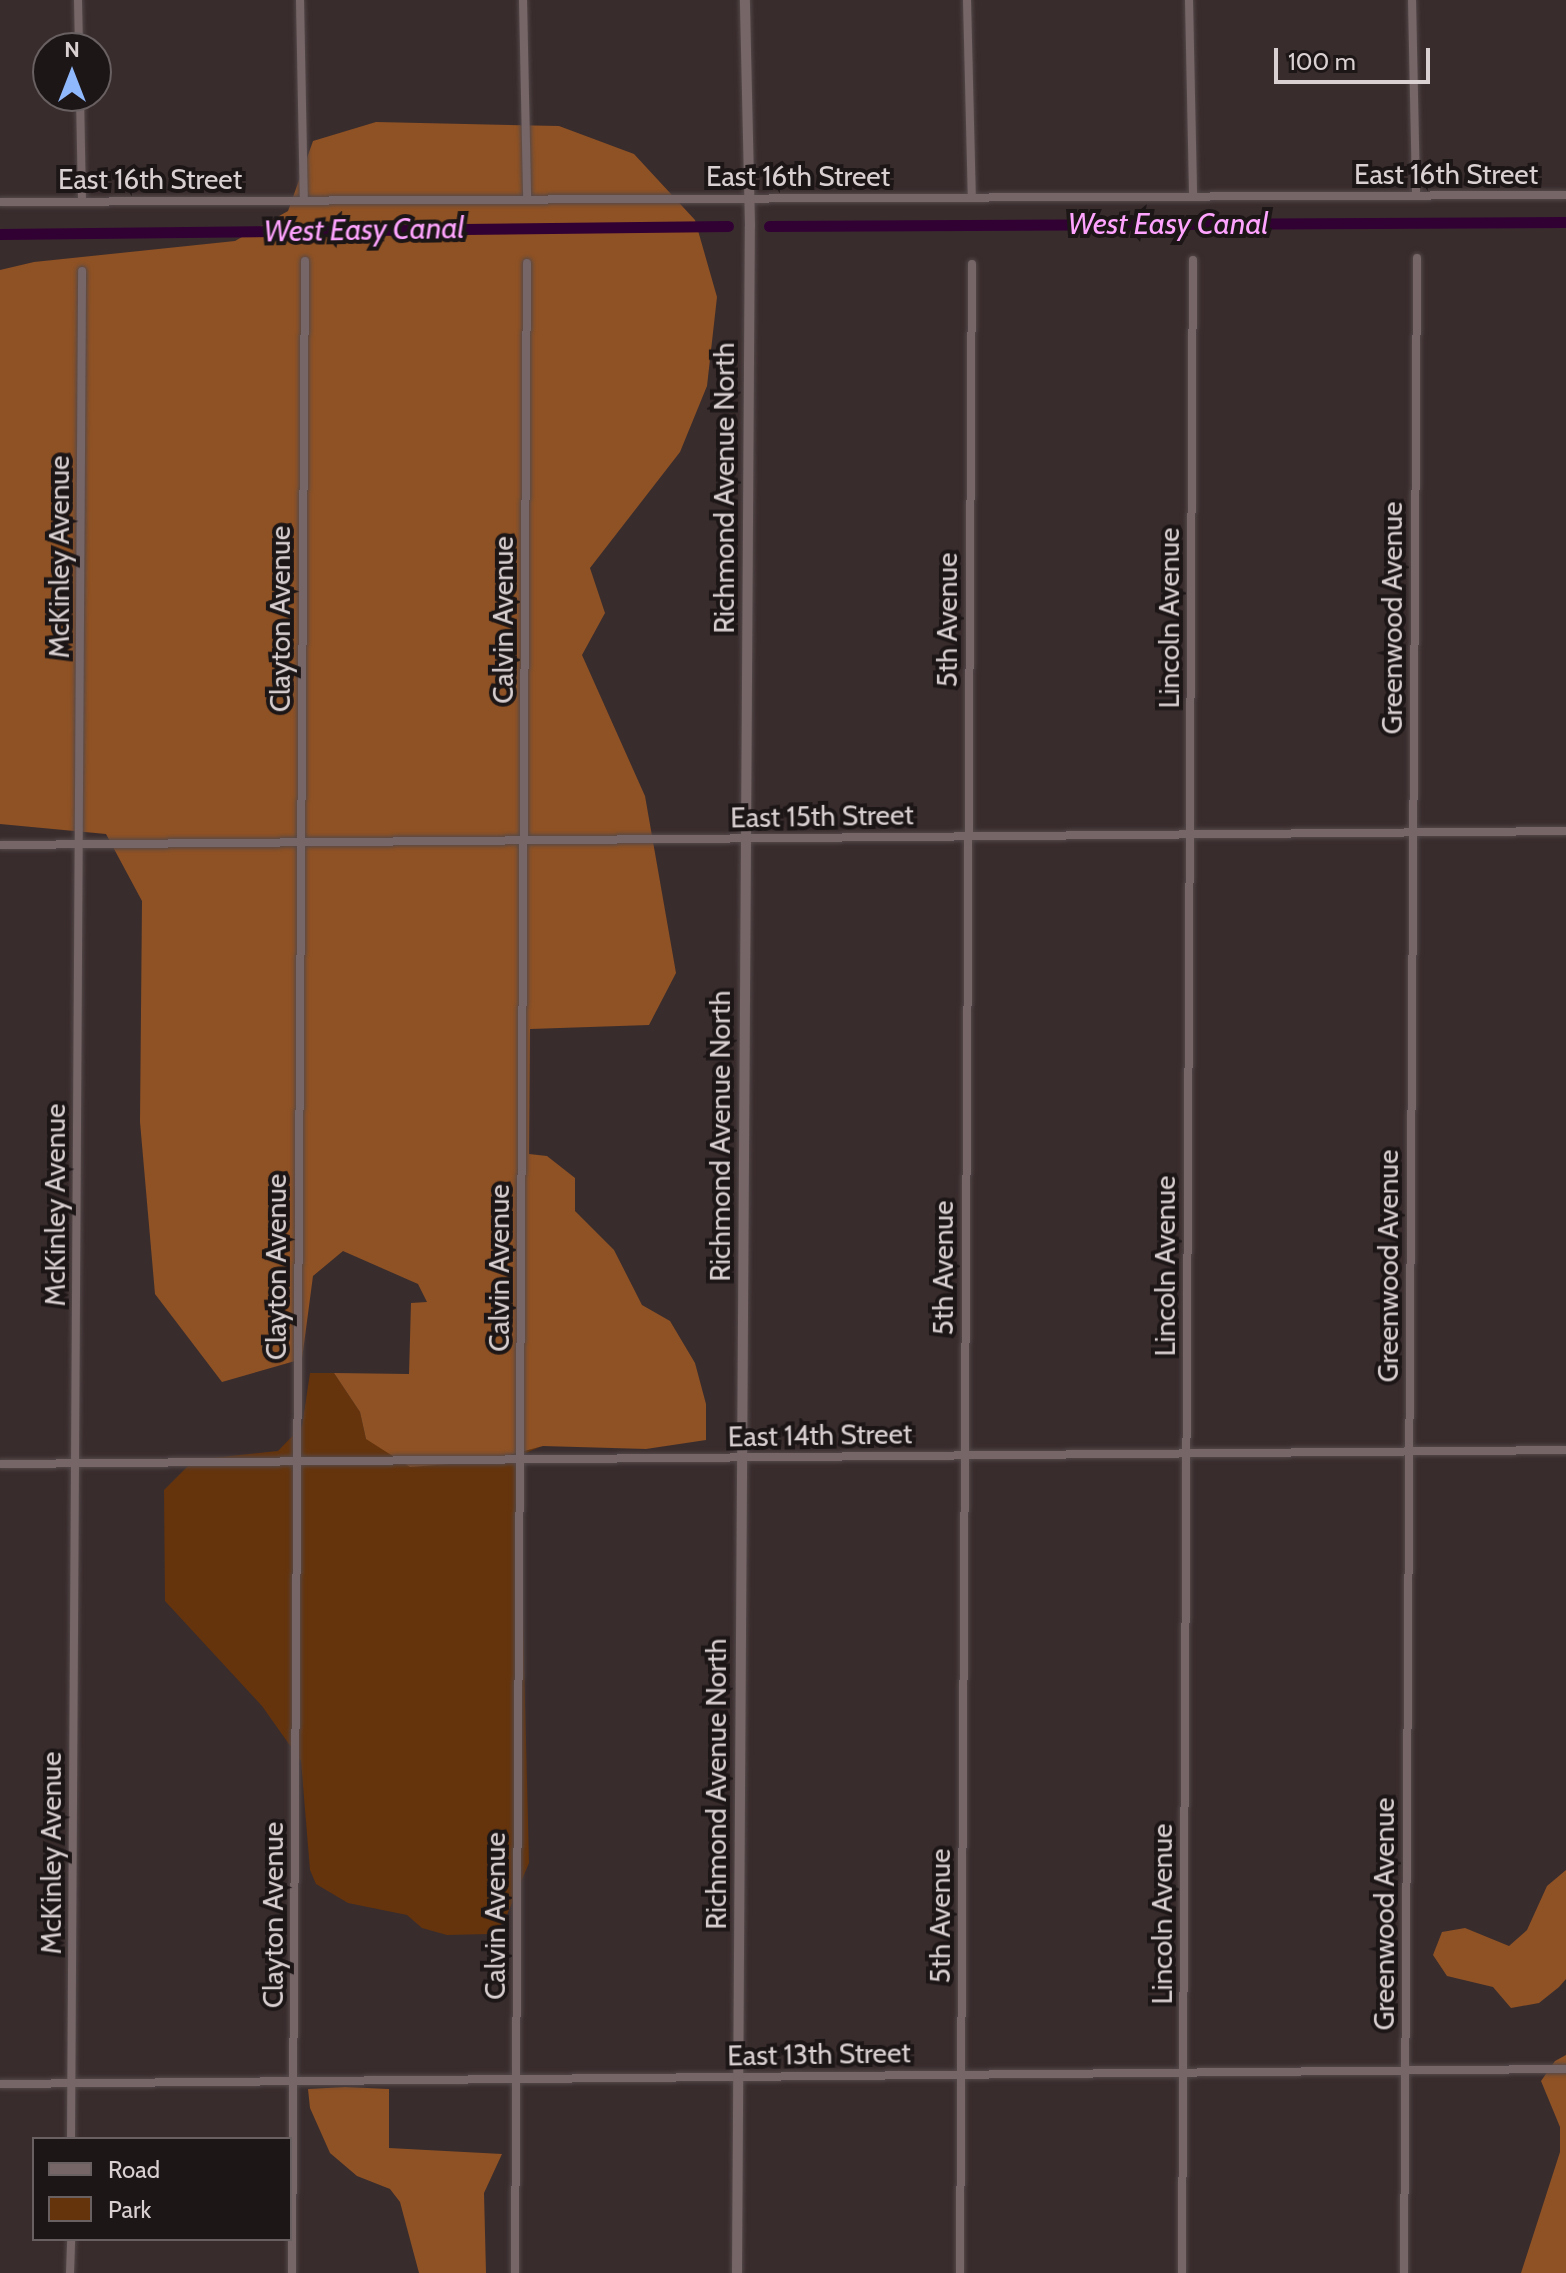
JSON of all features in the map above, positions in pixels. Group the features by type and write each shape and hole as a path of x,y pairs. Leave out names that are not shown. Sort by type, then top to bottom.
{"street":[{"path":"78,0 79,32"},
{"path":"300,0 304,200"},
{"path":"523,0 527,199"},
{"name":"Richmond Avenue North","path":"737,2273 749,198 745,0"},
{"path":"967,0 972,198"},
{"path":"1189,0 1193,196"},
{"path":"1412,0 1416,195"},
{"path":"80,112 82,201"},
{"name":"East 16th Street","path":"0,202 1566,195"},
{"name":"Greenwood Avenue","path":"1404,2273 1417,258"},
{"name":"Lincoln Avenue","path":"1182,2273 1193,260"},
{"name":"Clayton Avenue","path":"292,2273 305,261"},
{"name":"Calvin Avenue","path":"515,2273 527,263"},
{"name":"5th Avenue","path":"960,2273 972,264"},
{"name":"McKinley Avenue","path":"71,2137 82,271"},
{"name":"East 15th Street","path":"0,845 1566,831"},
{"name":"East 14th Street","path":"0,1464 1566,1450"},
{"name":"East 13th Street","path":"0,2084 1566,2069"},
{"path":"70,2273 71,2241"}],"green space":[{"path":"310,1373 334,1373 360,1412 366,1439 488,1461 542,1446 519,1456 529,1863 504,1922 489,1934 447,1935 422,1928 407,1915 348,1903 316,1884 310,1870 301,1761 262,1706 165,1601 164,1490 194,1460 278,1451 302,1426"}],"shaded area":[{"path":"376,122 559,126 634,154 695,220 717,297 707,386 680,452 590,568 605,613 582,655 645,796 676,973 649,1025 530,1029 529,1154 547,1156 575,1178 575,1211 614,1250 642,1305 670,1321 695,1363 706,1404 706,1440 646,1449 543,1446 488,1461 410,1467 366,1439 360,1412 334,1373 409,1374 411,1303 427,1302 418,1284 343,1251 313,1276 302,1359 222,1382 155,1294 140,1122 142,901 106,834 0,824 0,270 34,262 235,241 288,211 313,141"},
{"path":"1566,1870 1566,1979 1559,1987 1539,2003 1511,2008 1493,1987 1447,1976 1433,1955 1442,1932 1465,1928 1509,1946 1527,1930 1547,1886"},
{"path":"1566,2055 1566,2273 1521,2273 1560,2152 1560,2127 1541,2081 1555,2061"},
{"path":"308,2089 389,2089 389,2148 502,2154 484,2193 486,2273 419,2273 400,2202 390,2189 357,2176 330,2153 310,2108"}],"waterway":[{"name":"West Easy Canal","path":"769,226 1566,222"},
{"name":"West Easy Canal","path":"0,234 728,226"}]}
